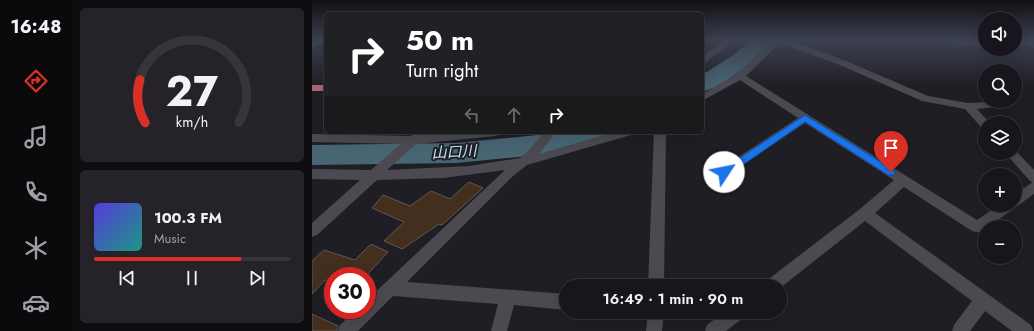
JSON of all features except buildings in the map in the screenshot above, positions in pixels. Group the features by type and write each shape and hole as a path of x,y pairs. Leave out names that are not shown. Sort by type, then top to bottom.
{"main road":[{"path":"312,88 324,88"}],"street":[{"path":"704,97 740,76 762,55"},
{"path":"822,55 926,99 968,106 978,105"},
{"path":"740,76 977,228 999,212"},
{"path":"968,106 978,117"},
{"path":"724,172 805,118"},
{"path":"312,138 456,134"},
{"path":"346,331 526,159 548,134"},
{"path":"312,174 372,176 450,173 526,159 620,134"},
{"path":"656,279 660,134"},
{"path":"312,230 417,136"},
{"path":"1017,160 1034,178"},
{"path":"780,279 865,213 903,180"},
{"path":"1022,195 1034,187"},
{"path":"865,213 1025,331"},
{"path":"391,288 559,302"},
{"path":"499,331 508,298"},
{"path":"960,331 983,300"},
{"path":"654,331 655,319"},
{"path":"713,331 728,319"}],"waterway":[{"name":"山口川","path":"704,84 747,55"},
{"name":"山口川","path":"312,155 456,153 538,145 585,134"}],"route":[{"path":"724,172 805,118 891,172"}]}
